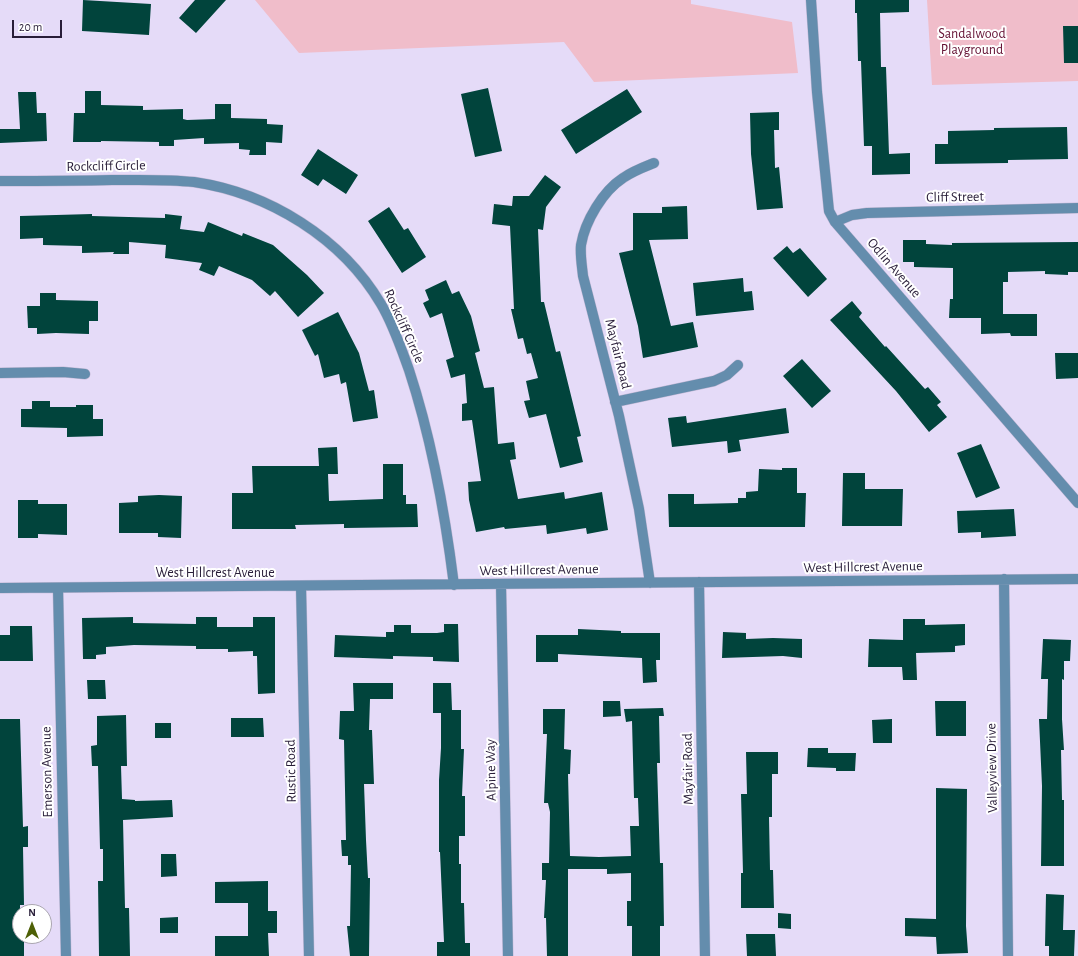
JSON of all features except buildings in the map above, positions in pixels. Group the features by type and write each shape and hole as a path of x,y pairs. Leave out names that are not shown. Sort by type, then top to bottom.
{"street":[{"name":"Odlin Avenue","path":"810,0 826,202 835,222 1078,503"},
{"name":"Mayfair Road","path":"650,583 639,509 615,402 583,276 581,246 591,217 607,193 622,178 654,163"},
{"name":"Rockcliff Circle","path":"0,182 156,180 193,182 220,187 262,201 300,222 339,252 372,290 382,306 401,347 425,426 446,526 454,585"},
{"name":"Cliff Street","path":"835,222 852,215 867,213 1078,208"},
{"path":"615,402 714,381 727,375 738,365"},
{"path":"0,373 63,372 85,374"},
{"name":"Valleyview Drive","path":"1004,579 1008,956"},
{"name":"West Hillcrest Avenue","path":"0,588 1078,579"},
{"name":"Mayfair Road","path":"698,582 705,956"},
{"name":"Alpine Way","path":"501,584 508,956"},
{"name":"Rustic Road","path":"301,586 309,956"},
{"name":"Emerson Avenue","path":"58,588 66,956"}],"green space":[{"path":"255,0 691,0 691,4 792,22 798,73 594,82 564,42 299,53"},
{"name":"Sandalwood Playground","path":"927,0 1078,0 1078,81 932,85"}]}
